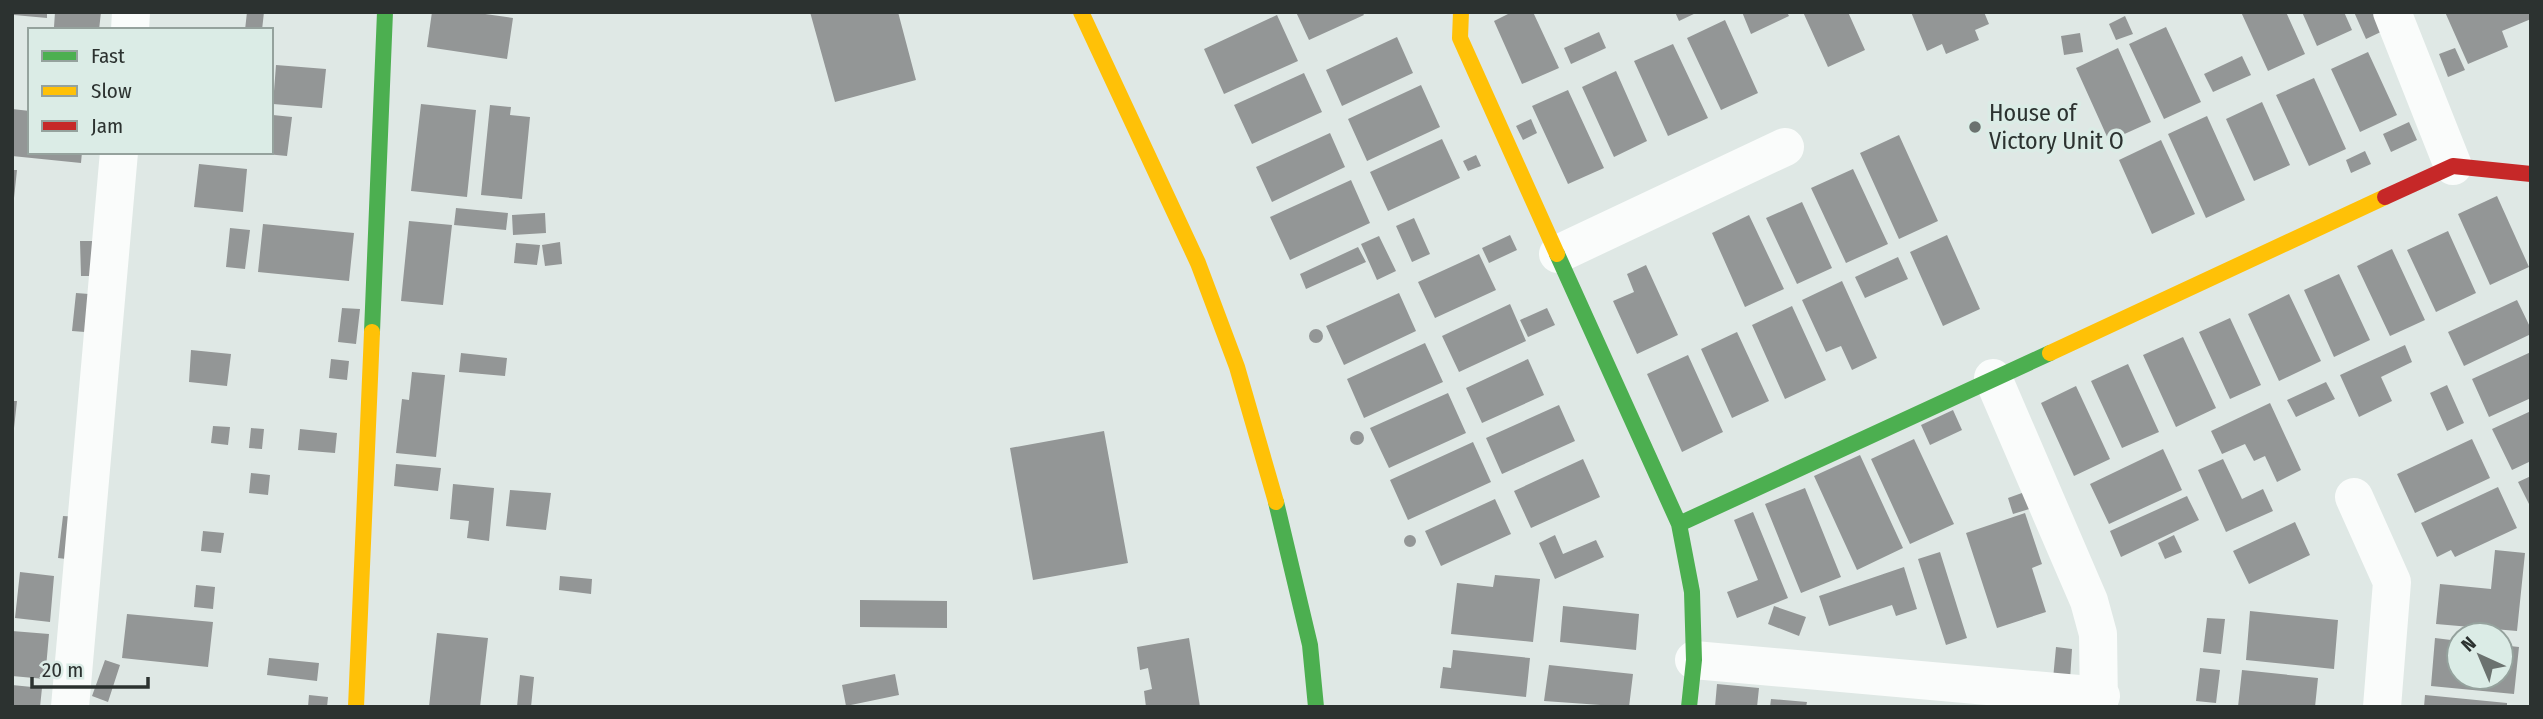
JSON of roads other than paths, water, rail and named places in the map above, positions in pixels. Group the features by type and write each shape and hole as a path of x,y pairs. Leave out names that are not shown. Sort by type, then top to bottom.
{"street":[{"path":"356,707 385,12"},
{"path":"1081,12 1198,263 1237,367 1268,469 1307,631 1316,707"},
{"path":"1461,12 1460,38 1679,524 1692,592 1694,660 1689,707"},
{"path":"2392,12 2453,166"},
{"path":"1558,254 1785,147"},
{"path":"70,707 119,154"},
{"path":"1679,524 2453,166 2531,174"},
{"path":"1694,660 2100,701 2098,634 2090,601 1993,378"},
{"path":"2354,497 2392,582 2382,707"}],"place":[{"name":"House of Victory Unit O","path":"1975,127"}]}
